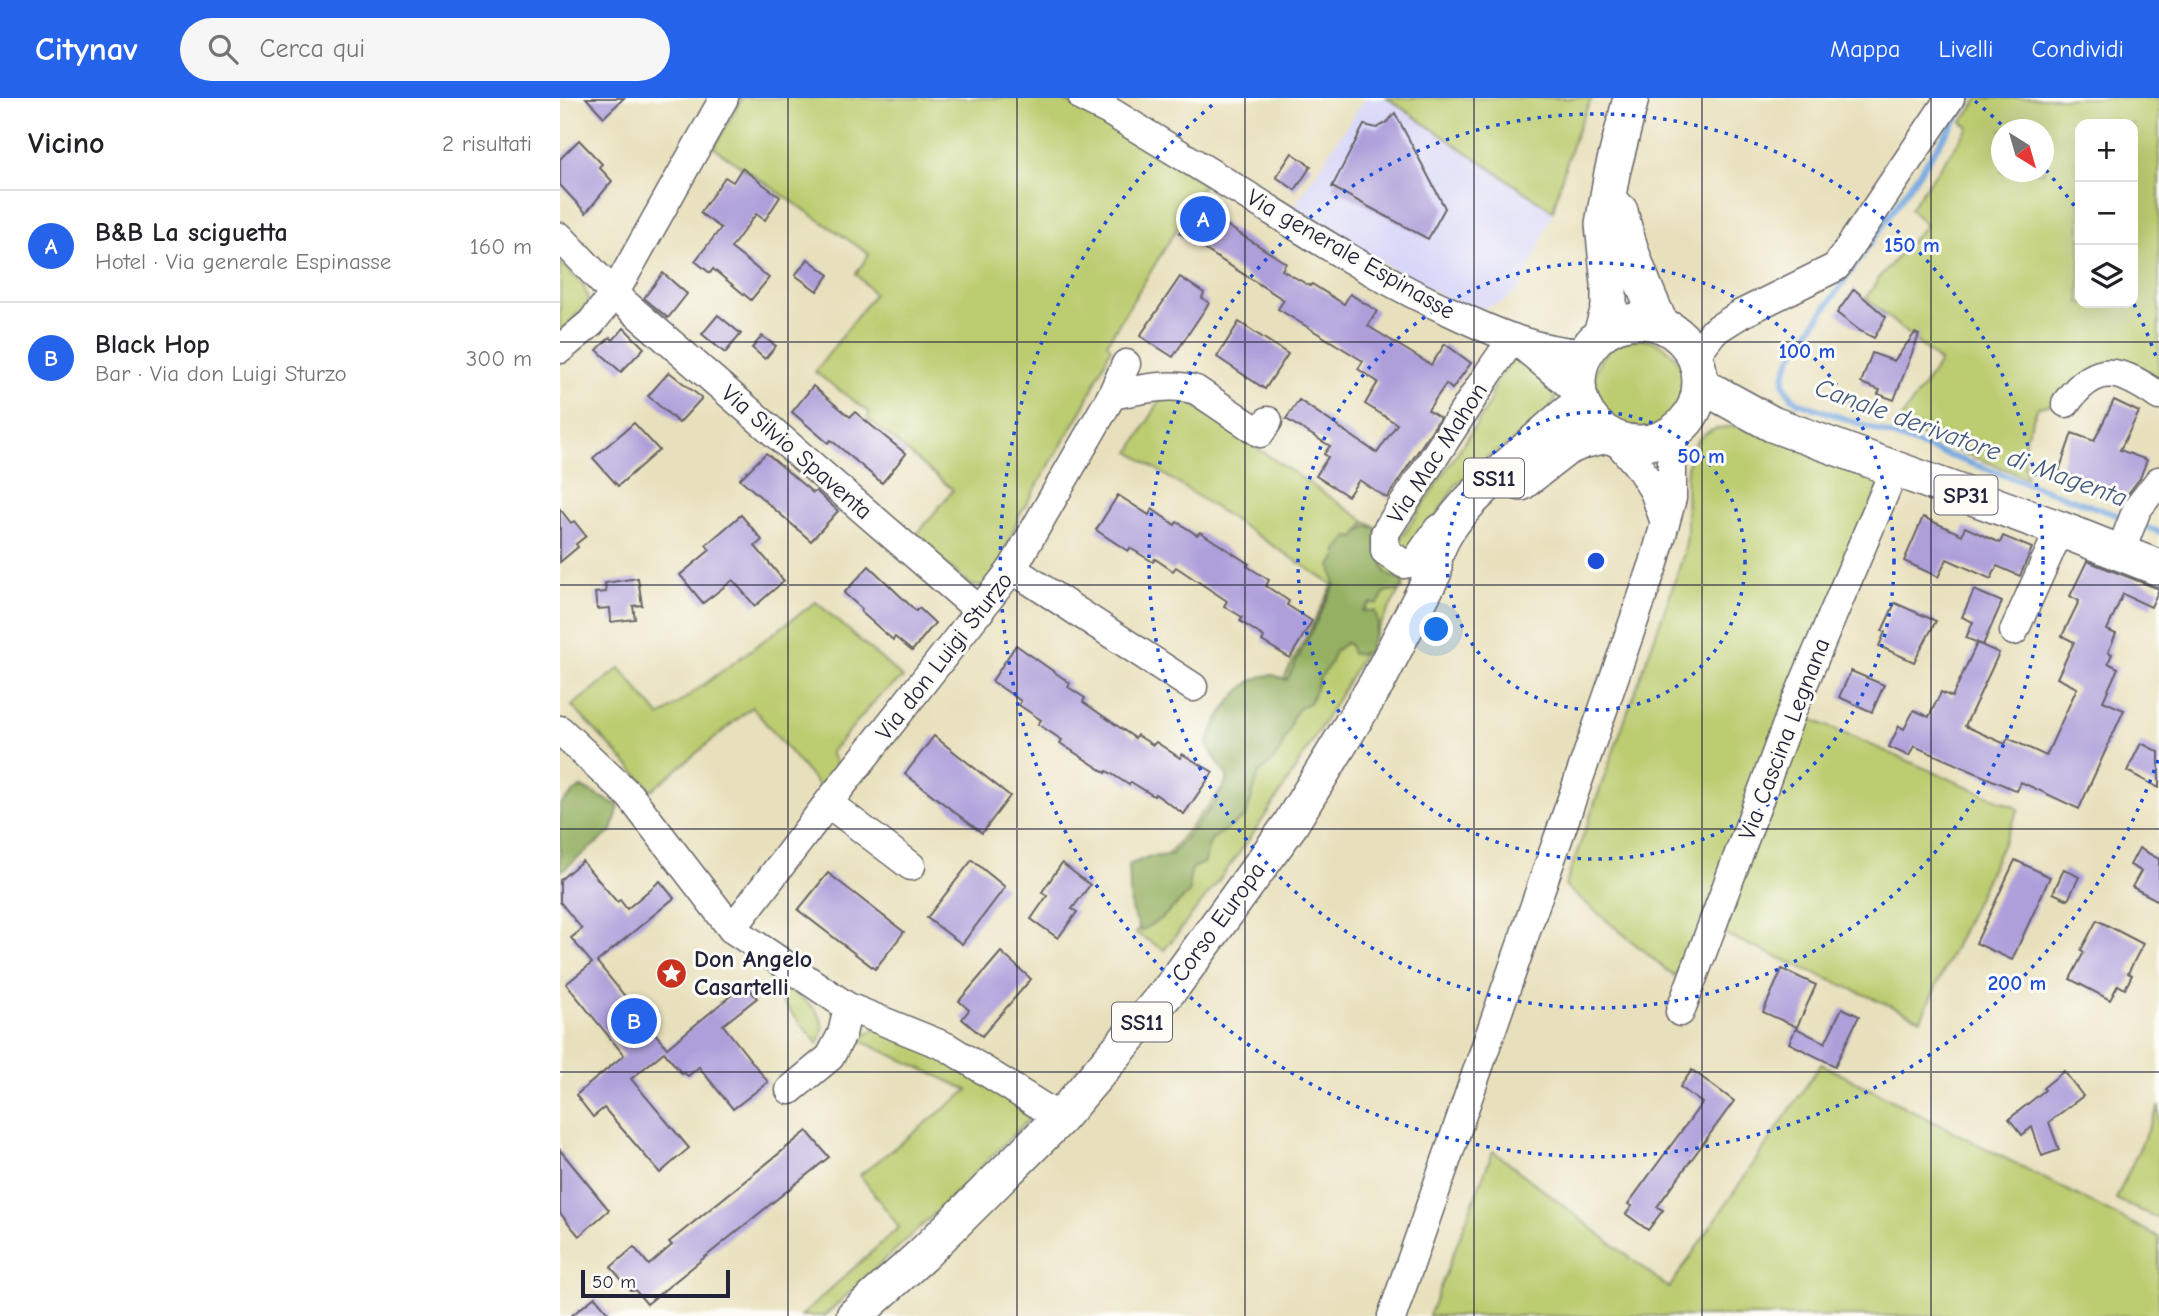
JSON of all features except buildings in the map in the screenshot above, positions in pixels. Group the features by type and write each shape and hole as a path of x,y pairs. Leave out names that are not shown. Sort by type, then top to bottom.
{"main road":[{"path":"1612,437 1592,421 1580,397 1578,372 1609,308 1603,224 1612,173 1631,98"},
{"path":"1612,173 1627,243 1638,276 1660,323"},
{"path":"1592,344 1619,323 1640,320 1660,323 1681,336 1698,370 1694,410 1675,432"},
{"name":"SP31","path":"1698,370 1772,424"},
{"name":"Corso Europa","path":"854,1316 922,1255 1060,1118 1175,983 1290,825 1377,683 1434,572 1434,558 1456,519 1490,481 1580,397"},
{"name":"SP31","path":"1675,432 1723,419 1772,424 2060,529 2128,532 2159,568"},
{"name":"SS11","path":"1612,437 1634,443 1654,442 1675,432"},
{"name":"Corso Europa","path":"1434,572 1450,564 1480,522 1531,474 1566,448 1582,441 1612,437"}],"street":[{"path":"560,349 591,323 614,294 724,98"},
{"name":"Via generale Espinasse","path":"1083,98 1114,104 1396,286 1475,324 1559,352 1592,344"},
{"path":"1698,370 1714,331 1836,267 1950,98"},
{"name":"Via Silvio Spaventa","path":"560,237 614,294 980,611"},
{"name":"Via generale Espinasse","path":"1513,338 1580,397"},
{"name":"Via Mac Mahon","path":"1513,338 1385,533 1385,551 1404,564 1415,562 1465,488 1506,455 1522,453"},
{"name":"Via don Luigi Sturzo","path":"732,929 1012,569 1112,395 1126,364"},
{"path":"2066,403 2086,380 2101,374 2119,374 2159,396"},
{"path":"1112,395 1155,388 1186,387 1196,390 1260,433 1268,421"},
{"path":"1392,1316 1654,563 1672,498 1675,432"},
{"path":"1612,437 1639,467 1654,491 1665,526"},
{"name":"Via Cascina Legnana","path":"1681,1012 1792,711 1895,468"},
{"path":"2128,532 2148,492 2159,481"},
{"path":"2014,631 2060,529"},
{"path":"1012,569 1193,687"},
{"path":"560,730 630,796 732,929 848,1007 947,1047 1060,1118"},
{"path":"828,803 911,866"},
{"path":"790,1090 830,1057 842,1034 848,1007"}],"shaded area":[{"path":"1365,98 1385,98 1553,212 1527,274 1517,291 1503,302 1470,311 1290,212"}],"green space":[{"path":"742,98 1059,98 1120,128 1204,184 1107,343 1111,348 1084,407 1019,516 998,569 981,586 973,586 914,538 953,490 867,418 870,413 815,372 874,294 856,274 869,254 714,148"},
{"path":"1387,98 1592,98 1574,140 1553,211"},
{"path":"1979,98 2159,98 2159,388 2119,366 2058,403 2038,407 2025,441 2027,478 1896,426 1940,362 1866,298 1882,274 1926,225 1910,209 1969,127 1962,122"},
{"path":"560,262 584,287 589,301 560,333"},
{"path":"1630,339 1648,339 1664,346 1677,359 1684,375 1684,393 1677,409 1664,422 1648,429 1630,429 1614,422 1601,409 1594,393 1594,375 1601,359 1614,346"},
{"path":"1515,356 1558,393 1548,413 1506,446 1488,456 1455,486 1414,551 1396,546 1487,408 1496,383"},
{"path":"1180,396 1365,521 1354,542 1366,522 1379,530 1409,574 1326,719 1273,804 1234,860 1164,950 1136,933 1149,906 1137,891 1232,777 1333,585 1130,452 1161,399"},
{"path":"1748,426 1882,478 1691,957 1674,976 1565,886 1682,559 1687,527 1686,475 1694,445 1704,434 1720,428"},
{"path":"1369,526 1377,528 1387,574 1403,582 1403,588 1386,591 1378,604 1370,603 1363,611 1375,611 1378,623 1368,653 1352,654 1350,645 1345,643 1335,651 1310,702 1292,718 1279,752 1259,773 1246,816 1211,840 1205,862 1192,868 1190,892 1162,918 1141,931 1131,909 1129,865 1148,857 1171,855 1213,806 1228,778 1207,745 1216,724 1231,701 1250,682 1272,675 1287,680 1335,584 1331,566 1337,556 1337,550 1348,537 1355,538"},
{"path":"816,602 903,678 879,696 830,753 837,765 835,778 823,791 752,707 652,790 572,706 620,668 660,717"},
{"path":"1804,716 2019,809 1921,1019 1717,931"},
{"path":"581,787 619,806 612,831 560,872 560,804"},
{"path":"786,988 810,1004 820,1017 822,1034 818,1044 777,996"},
{"path":"877,1027 935,1049 1032,1116 933,1215 824,1316 801,1316 899,1227 860,1175 968,1090 859,1040"},
{"path":"1821,1064 2159,1237 2159,1316 1429,1316 1493,1151 1669,1288"},
{"path":"2159,1106 2159,1219 2116,1199"}],"waterway":[{"name":"Canale derivatore di Magenta","path":"1971,98 1792,356 1784,375 1785,386 1798,402 2125,518"},
{"name":"Canale derivatore di Magenta","path":"2138,524 2159,532"}],"place":[{"name":"B&B La sciguetta","path":"1203,219"},
{"name":"Don Angelo Casartelli","path":"671,973"},
{"name":"Black Hop","path":"634,1021"}]}
